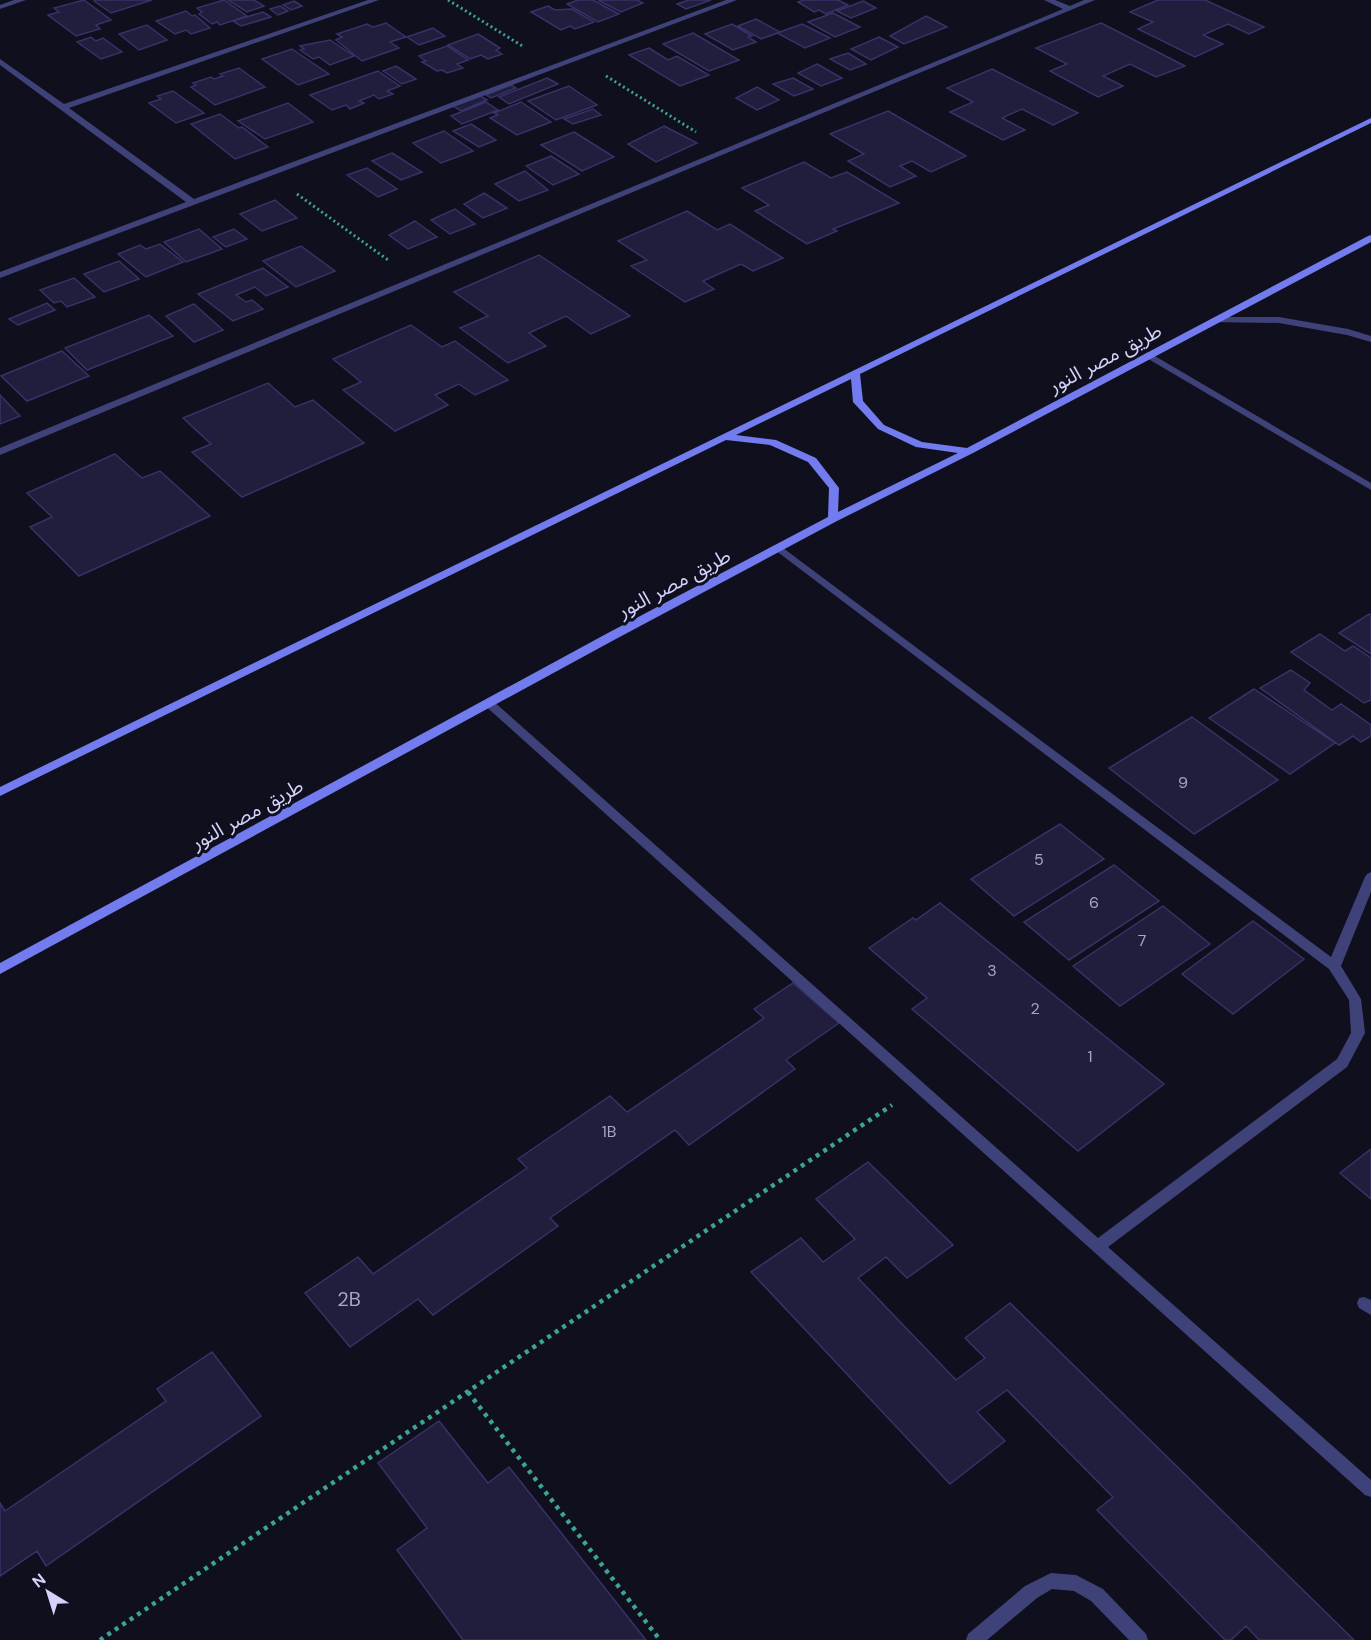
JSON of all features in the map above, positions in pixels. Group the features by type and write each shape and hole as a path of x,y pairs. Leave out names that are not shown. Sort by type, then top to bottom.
{"street":[{"path":"0,7 22,0"},
{"path":"63,107 375,0"},
{"path":"0,275 733,0"},
{"path":"1048,0 1070,9"},
{"path":"0,452 1091,0"},
{"path":"0,61 193,203"},
{"path":"0,792 724,436 856,375 1371,120"},
{"name":"طريق مصر النور","path":"0,969 488,702 1371,238"},
{"path":"1215,320 1278,320 1348,332 1371,339"},
{"path":"1148,355 1371,487"},
{"path":"856,375 858,402 881,427 920,445 969,451"},
{"path":"724,436 772,442 812,460 834,488 833,519"},
{"path":"779,548 1334,966 1355,999 1358,1033 1342,1063 1098,1246"},
{"path":"488,702 1371,1490"},
{"path":"1334,966 1371,877"},
{"path":"974,1640 1031,1592 1051,1581 1076,1583 1097,1595 1140,1640"}],"path":[{"path":"448,0 555,67"},
{"path":"577,59 727,151"},
{"path":"270,174 416,279"},
{"path":"100,1640 919,1086"},
{"path":"468,1392 660,1640"}],"building":[{"path":"84,0 111,20 96,25 100,29 76,36 48,15 59,12 54,8"},
{"path":"95,0 152,0 111,13"},
{"path":"224,0 247,16 220,25 217,22 212,24 199,14 202,12 197,8"},
{"path":"228,0 254,0 264,6 247,12"},
{"path":"578,0 593,0 619,14 598,22 567,4"},
{"path":"598,0 637,0 643,3 621,12"},
{"path":"689,0 711,0 686,9 677,4"},
{"path":"838,0 848,5 826,14 819,10 814,12 798,2"},
{"path":"1158,0 1205,0 1264,27 1249,34 1228,24 1203,35 1223,44 1195,57 1138,29 1153,22 1130,12"},
{"path":"294,1 302,6 291,10 283,5"},
{"path":"863,1 876,8 851,18 837,11"},
{"path":"280,6 288,11 278,15 270,9"},
{"path":"548,6 555,10 572,9 594,22 575,29 570,26 561,30 531,12"},
{"path":"186,11 192,16 195,15 210,28 191,34 186,30 175,34 156,21"},
{"path":"263,12 271,17 241,26 233,21"},
{"path":"833,13 860,27 835,37 808,22"},
{"path":"926,16 947,27 904,44 890,36"},
{"path":"756,19 780,32 761,39 738,26"},
{"path":"386,23 406,37 390,42 399,48 362,61 336,40 342,37 337,34 367,24 373,27"},
{"path":"1101,23 1185,66 1156,77 1130,64 1103,76 1123,86 1098,97 1050,71 1067,64 1036,48"},
{"path":"732,24 752,36 748,37 756,42 733,50 705,34"},
{"path":"802,24 830,38 805,48 777,33"},
{"path":"147,25 167,40 139,50 119,34"},
{"path":"433,28 445,36 419,45 407,37"},
{"path":"693,33 739,60 709,71 663,44"},
{"path":"478,34 500,48 496,50 502,54 488,59 481,55 470,59 448,45"},
{"path":"91,37 96,41 103,38 122,52 101,59 77,42"},
{"path":"879,37 898,47 871,60 851,49"},
{"path":"330,40 354,56 330,65 319,57 313,59 300,50 304,49 300,46"},
{"path":"447,46 468,60 457,64 463,68 447,73 442,70 437,71 422,62 426,61 419,56"},
{"path":"649,48 668,60 677,56 709,75 680,86 629,55"},
{"path":"292,49 329,74 298,85 262,59"},
{"path":"848,53 866,64 850,70 830,59"},
{"path":"817,64 842,78 821,86 798,73"},
{"path":"396,66 416,79 402,84 383,71"},
{"path":"239,68 265,87 215,105 191,87 196,85 193,83 211,77 214,79 223,76 220,74"},
{"path":"992,69 1078,113 1053,125 1022,109 1002,118 1025,130 1003,140 950,112 973,102 947,88"},
{"path":"378,71 400,86 387,91 393,94 379,99 374,95 359,101 364,103 350,109 346,105 332,110 310,95"},
{"path":"547,78 558,84 509,104 499,97"},
{"path":"793,78 813,89 794,96 773,84"},
{"path":"511,85 516,88 491,98 486,95"},
{"path":"569,86 597,105 556,120 528,101"},
{"path":"757,87 779,100 757,110 736,98"},
{"path":"173,91 204,113 176,123 149,103 161,99 157,96"},
{"path":"480,96 487,100 461,111 453,106"},
{"path":"486,102 498,110 462,124 451,116"},
{"path":"521,102 551,122 517,135 490,118 498,115 494,113"},
{"path":"288,103 313,122 265,139 238,121"},
{"path":"593,109 601,115 573,124 564,119"},
{"path":"888,111 966,156 931,172 912,161 900,166 916,176 890,187 848,161 864,154 830,134"},
{"path":"220,114 268,147 235,159 191,124"},
{"path":"471,124 496,140 479,147 453,131"},
{"path":"664,126 697,143 656,162 628,144"},
{"path":"444,131 473,151 441,163 413,143"},
{"path":"574,132 614,157 582,171 541,145"},
{"path":"392,153 422,172 401,180 372,161"},
{"path":"551,156 579,174 553,185 526,166"},
{"path":"804,162 831,178 847,172 899,203 833,229 837,231 807,244 755,211 769,205 742,188"},
{"path":"367,168 397,189 378,197 347,175"},
{"path":"525,171 548,190 519,201 495,184"},
{"path":"484,193 507,208 483,218 464,204"},
{"path":"275,200 297,218 262,231 240,214"},
{"path":"455,209 475,224 450,234 431,220"},
{"path":"687,211 717,230 730,224 783,258 753,271 741,264 703,281 714,289 685,302 631,266 647,260 618,241"},
{"path":"415,221 437,237 408,249 389,235"},
{"path":"199,229 222,249 186,262 164,242"},
{"path":"234,229 247,239 226,247 213,237"},
{"path":"160,244 183,262 146,277 118,254 140,245 146,249"},
{"path":"301,246 335,271 296,287 263,261"},
{"path":"539,255 630,316 591,334 566,316 529,333 546,346 508,363 460,328 488,316 454,292"},
{"path":"119,261 139,279 104,292 84,274"},
{"path":"263,268 288,287 266,296 255,287 236,295 246,302 252,300 263,309 233,321 198,294"},
{"path":"74,278 95,297 67,307 61,301 54,303 40,290"},
{"path":"47,303 55,310 18,325 9,319"},
{"path":"194,304 223,330 194,342 166,316"},
{"path":"149,315 173,336 87,370 65,348"},
{"path":"411,325 442,347 455,341 508,380 475,395 459,384 435,395 448,405 395,431 343,390 361,382 333,359"},
{"path":"62,351 89,376 27,401 1,376"},
{"path":"268,383 295,407 313,400 364,443 242,497 192,452 211,444 183,418"},
{"path":"0,395 20,416 0,424"},
{"path":"115,454 142,478 160,471 210,516 79,576 30,527 52,517 27,493"},
{"path":"1369,614 1371,615 1371,654 1339,633"},
{"path":"1320,634 1345,651 1353,646 1371,658 1371,700 1364,703 1291,652"},
{"path":"1291,670 1310,683 1304,690 1332,710 1341,704 1371,725 1371,736 1361,742 1353,736 1339,745 1260,688"},
{"path":"1254,689 1335,743 1290,774 1209,718"},
{"path":"1192,717 1278,780 1194,834 1109,768"},
{"path":"1060,824 1104,859 1014,916 971,879"},
{"path":"1114,865 1159,901 1069,960 1024,922"},
{"path":"940,903 1164,1084 1078,1151 912,1009 927,998 869,948"},
{"path":"1163,906 1210,944 1120,1006 1073,966"},
{"path":"1253,921 1304,959 1233,1014 1182,974"},
{"path":"793,983 839,1023 786,1060 795,1069 689,1145 675,1130 550,1218 558,1226 433,1315 418,1299 350,1347 305,1293 358,1257 373,1274 527,1168 518,1159 610,1096 627,1112 764,1018 754,1009"},
{"path":"1371,1149 1371,1199 1340,1173"},
{"path":"868,1162 953,1245 907,1278 886,1257 858,1278 956,1380 985,1358 965,1338 1010,1303 1354,1640 1259,1640 1246,1626 1231,1640 1225,1640 1097,1510 1113,1497 1007,1390 977,1412 1005,1441 950,1484 751,1272 801,1238 823,1262 855,1239 816,1199"},
{"path":"212,1352 261,1416 46,1566 37,1551 0,1576 0,1503 5,1511 166,1401 157,1389"},
{"path":"439,1421 488,1483 509,1467 646,1640 463,1640 397,1550 427,1528 378,1463"}]}
